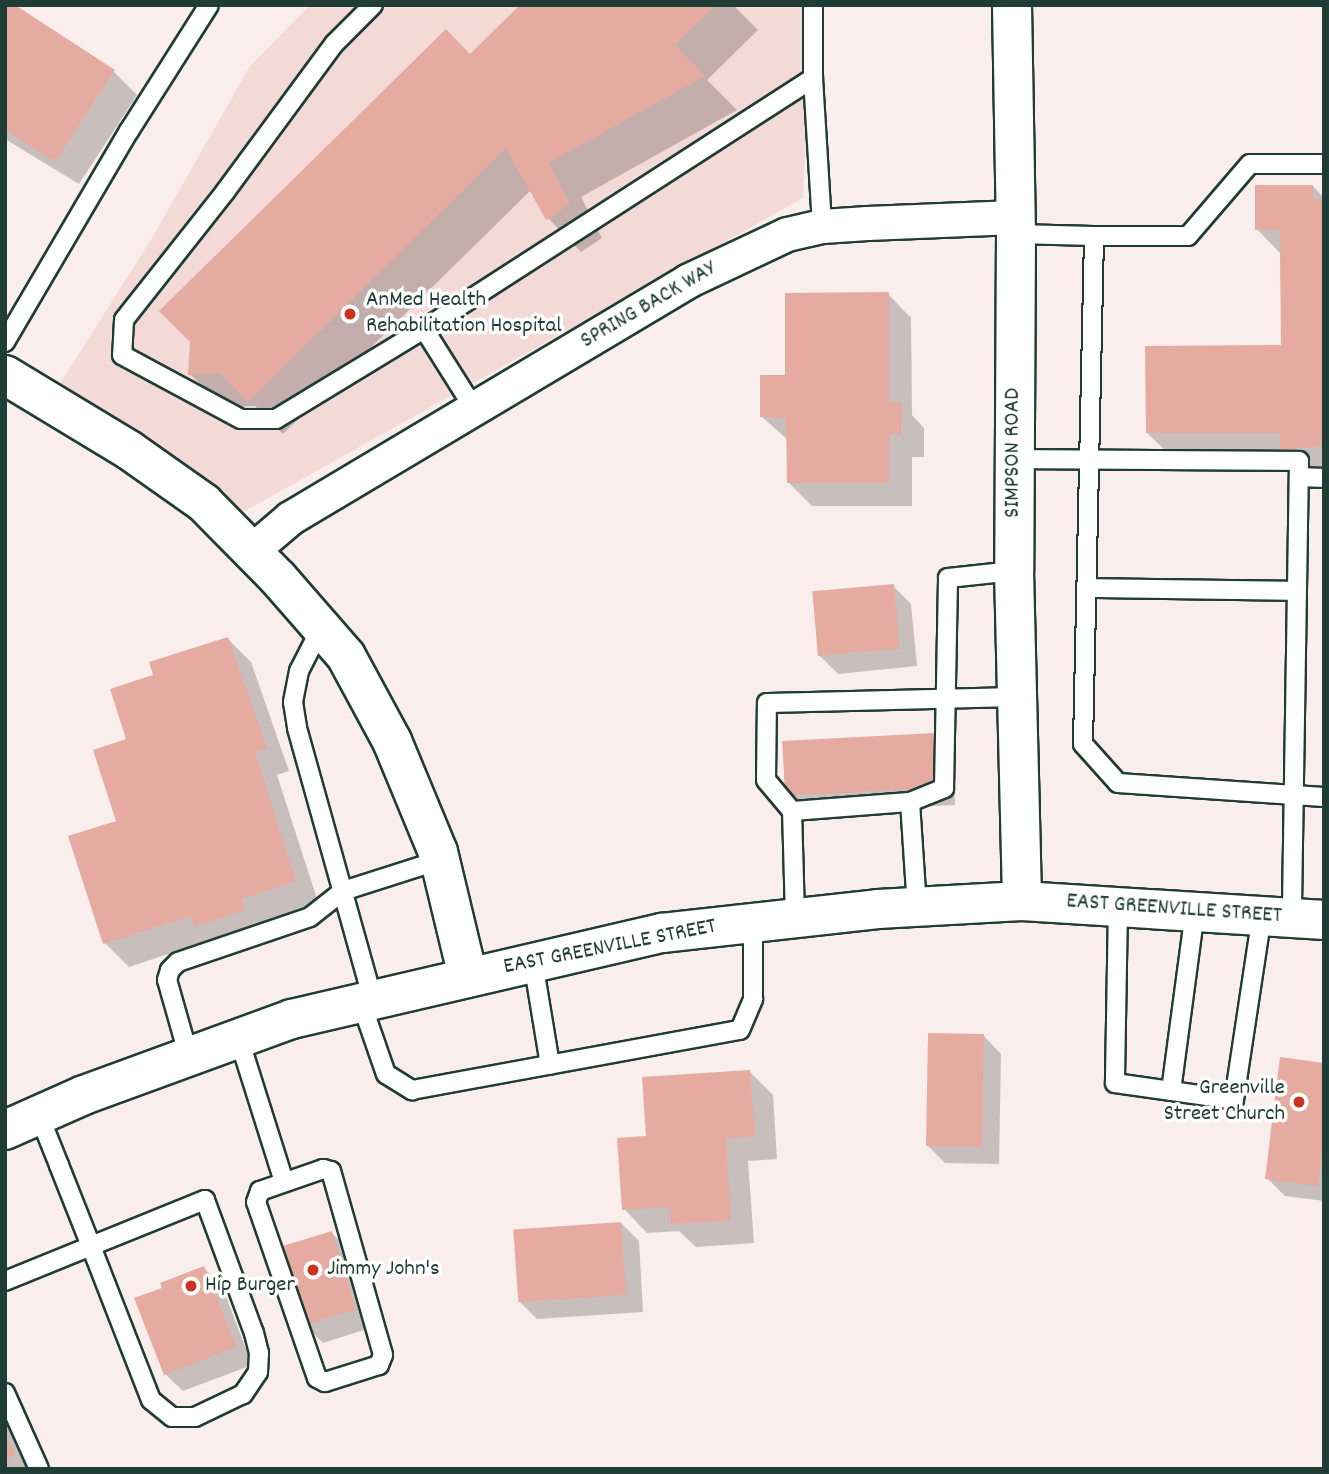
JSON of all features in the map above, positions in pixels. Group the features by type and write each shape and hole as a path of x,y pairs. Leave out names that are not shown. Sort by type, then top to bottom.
{"street":[{"name":"SIMPSON ROAD","path":"1012,5 1016,225 1014,571 1022,901"},
{"name":"SPRING BACK WAY","path":"250,552 290,518 687,281 787,234 822,226 1016,225"},
{"path":"5,375 129,450 204,503 346,656 392,741 440,860 468,977"},
{"name":"EAST GREENVILLE STREET","path":"22,1122 84,1095 292,1019 662,933 795,917 1022,901 1292,918"}],"lane":[{"path":"5,342 129,131 209,5"},
{"path":"373,5 334,44 225,192 124,320 122,355 241,419 276,419 424,329 813,78"},
{"path":"813,5 813,78 822,226"},
{"path":"1016,225 1094,236 1188,236 1250,164 1324,164"},
{"path":"1094,236 1083,744 1118,783 1324,797"},
{"path":"424,329 475,410"},
{"path":"1014,459 1299,461 1292,918 1234,1100 1115,1083 1118,906"},
{"path":"1299,477 1324,478"},
{"path":"792,811 910,802 944,788 948,578 1014,571"},
{"path":"1087,588 1297,591"},
{"path":"321,628 299,671 293,702 297,728 343,891 386,1074 412,1090 740,1030 753,999 753,923"},
{"path":"795,917 792,811 765,779 767,703 1018,697"},
{"path":"910,802 917,907"},
{"path":"189,1057 167,979 170,970 178,962 310,917 343,891 440,860"},
{"path":"1171,1091 1195,911"},
{"path":"533,962 550,1065"},
{"path":"239,1039 284,1182"},
{"path":"5,1281 91,1246 205,1200 247,1310 259,1353 258,1372 251,1386 229,1403 202,1414 172,1417 151,1400 91,1246 22,1122"},
{"path":"323,1168 331,1171 383,1355 379,1365 325,1382 317,1378 256,1202 260,1191 284,1182 323,1168"},
{"path":"5,1393 39,1469"}],"shaded area":[{"name":"AnMed Health Rehabilitation Hospital","path":"310,5 812,5 803,198 238,515 56,390 152,238 250,66"}],"building":[{"path":"5,5 15,5 115,70 55,162 5,130"},
{"path":"520,5 716,5 675,45 705,76 549,163 570,204 546,220 506,148 248,402 220,373 188,375 190,342 159,311 446,29 470,54"},
{"path":"1255,185 1313,185 1313,199 1324,199 1324,446 1280,450 1280,433 1146,433 1145,346 1281,345 1280,230 1255,230"},
{"path":"889,292 889,402 902,402 901,434 889,434 889,483 787,483 786,418 760,417 760,375 785,375 785,293"},
{"path":"894,584 900,649 818,656 812,591"},
{"path":"228,637 267,748 255,752 296,881 242,899 245,910 194,927 191,916 103,944 68,836 116,821 93,750 126,739 110,689 153,675 149,662"},
{"path":"935,733 938,788 785,796 782,741"},
{"path":"928,1033 984,1034 982,1147 926,1146"},
{"name":"Greenville Street Church","path":"1280,1057 1324,1063 1324,1142 1318,1186 1265,1179"},
{"path":"750,1070 755,1136 726,1138 731,1220 671,1224 670,1207 622,1210 617,1138 646,1136 642,1077"},
{"path":"621,1222 626,1295 518,1302 513,1230"},
{"path":"332,1231 356,1309 303,1325 279,1247"},
{"path":"204,1266 236,1347 164,1375 134,1298 162,1288 160,1283"},
{"path":"5,1433 15,1455 5,1459"}],"place":[{"name":"AnMed Health Rehabilitation Hospital","path":"350,314"},
{"name":"Greenville Street Church","path":"1299,1102"},
{"name":"Jimmy John's","path":"313,1270"},
{"name":"Hip Burger","path":"191,1286"}]}
